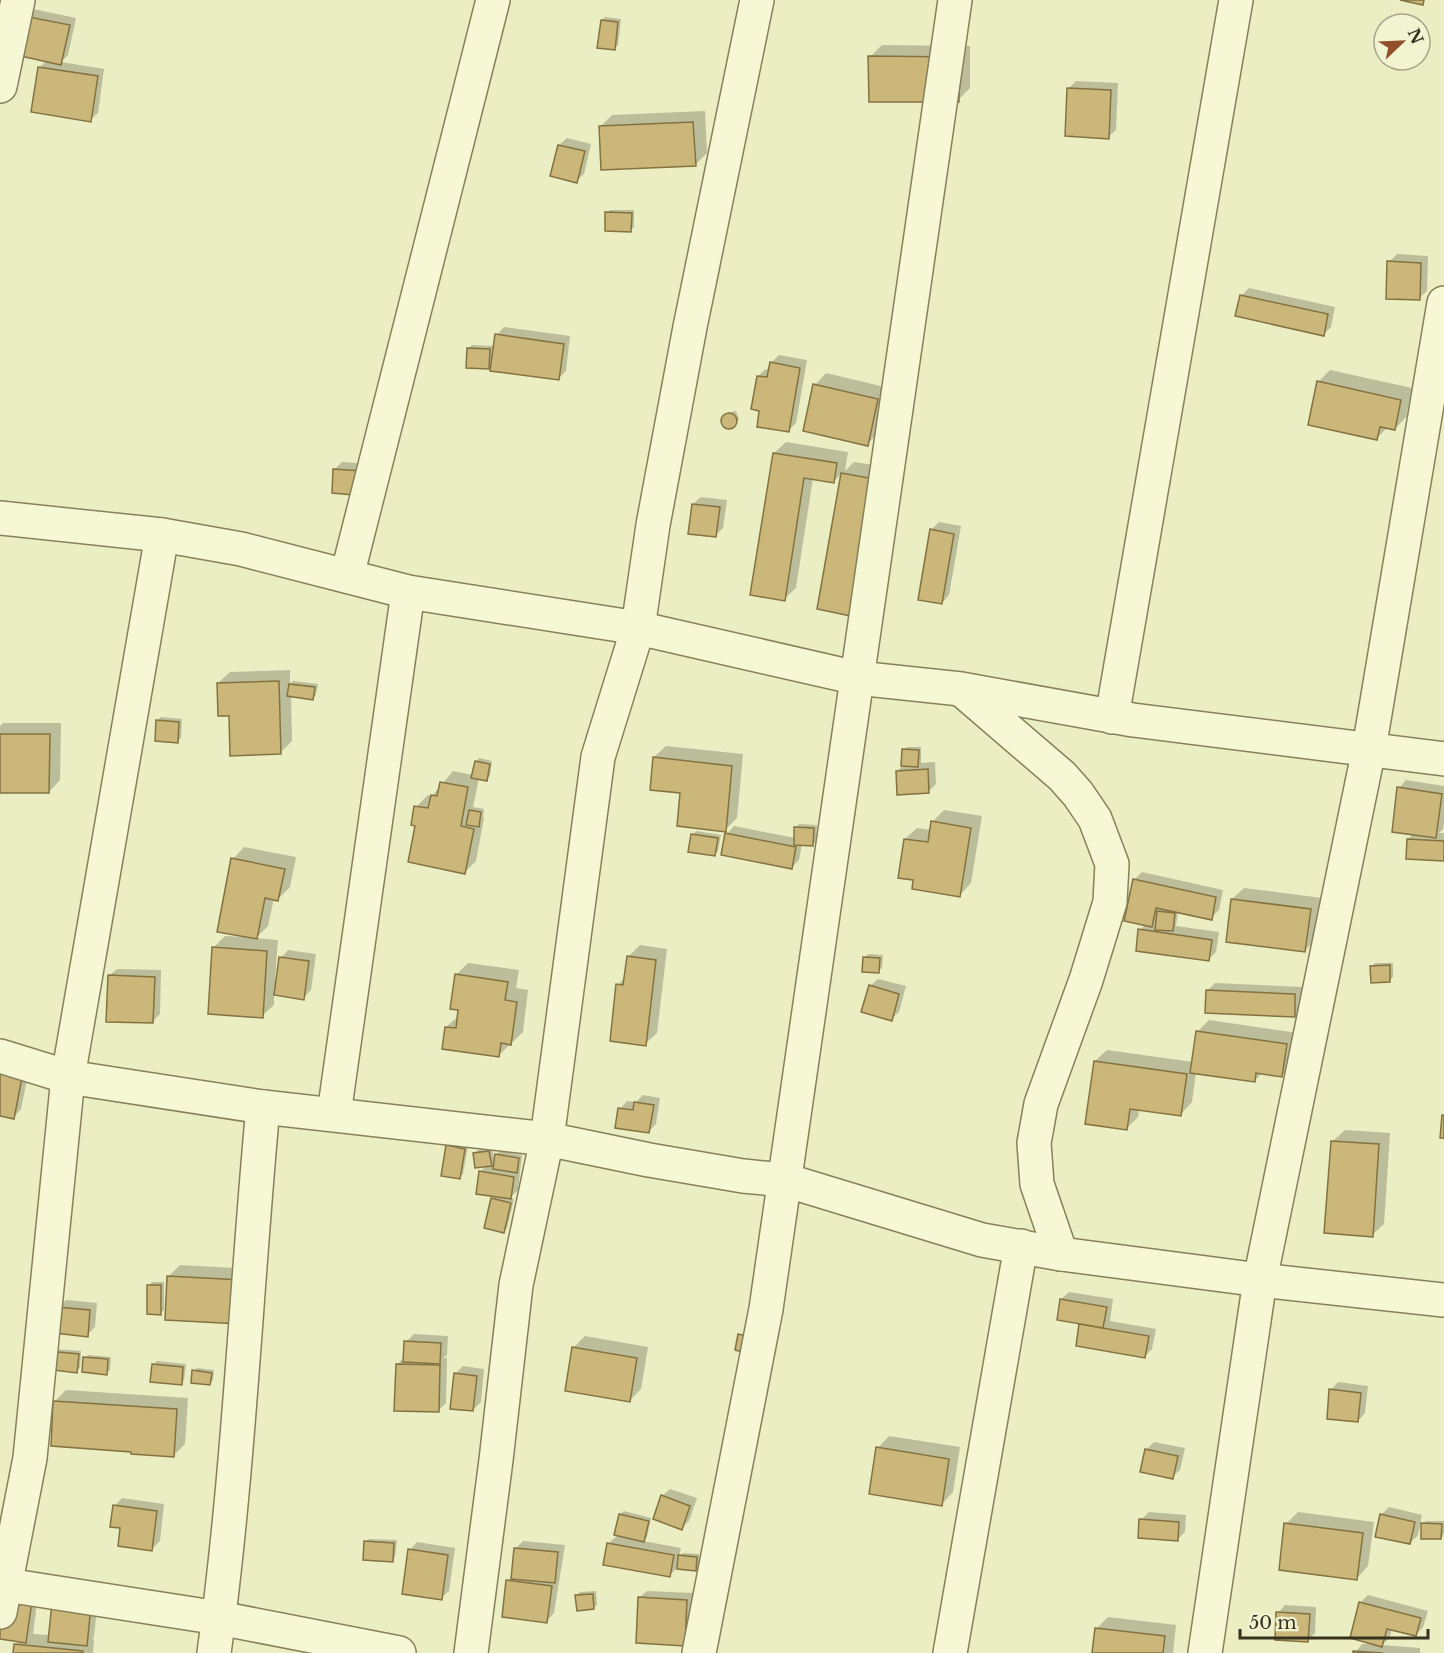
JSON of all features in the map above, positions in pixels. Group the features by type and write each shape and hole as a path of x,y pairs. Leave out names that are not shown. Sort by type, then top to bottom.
{"street":[{"path":"0,86 18,0"},
{"path":"347,576 493,0"},
{"path":"471,1653 516,1285 547,1139 598,757 638,628 653,525 690,327 757,0"},
{"path":"699,1653 766,1309 955,0"},
{"path":"1112,717 1236,0"},
{"path":"1205,1653 1260,1280 1369,749 1444,303"},
{"path":"0,518 162,535 241,549 408,592 638,628 857,678 961,689 1112,717 1444,759"},
{"path":"162,535 68,1077 30,1458 2,1594 219,1618 399,1653"},
{"path":"334,1114 408,592"},
{"path":"961,689 1062,776 1078,794 1095,819 1112,864 1110,902 1086,980 1041,1104 1034,1143 1038,1184 1061,1254"},
{"path":"0,1056 68,1077 263,1107 547,1139 708,1170 785,1180 982,1240 1061,1254 1260,1280 1444,1300"},
{"path":"214,1653 245,1347 252,1225 263,1107"},
{"path":"950,1653 1021,1246"}],"building":[{"path":"1400,0 1424,0 1423,5"},
{"path":"24,16 70,25 61,65 16,55"},
{"path":"601,20 618,22 615,50 597,48"},
{"path":"868,56 959,57 959,102 869,102"},
{"path":"38,67 98,76 91,122 31,112"},
{"path":"1067,88 1111,90 1109,139 1065,136"},
{"path":"693,122 696,166 601,170 599,126"},
{"path":"558,145 585,151 577,183 550,176"},
{"path":"605,212 632,213 631,232 605,231"},
{"path":"1387,261 1421,263 1420,300 1386,299"},
{"path":"1240,295 1328,314 1324,336 1235,316"},
{"path":"495,334 564,344 559,380 490,371"},
{"path":"467,348 490,349 489,369 466,368"},
{"path":"770,362 800,368 789,432 757,427 759,411 751,409 757,376 767,377"},
{"path":"1317,381 1401,400 1395,430 1380,427 1377,440 1308,425"},
{"path":"813,384 878,399 868,446 803,431"},
{"path":"729,413 737,421 729,429 721,421"},
{"path":"773,453 837,463 834,483 804,478 785,601 750,595"},
{"path":"333,469 377,472 375,497 332,493"},
{"path":"841,473 875,479 851,616 817,609"},
{"path":"692,504 720,507 716,537 688,534"},
{"path":"930,529 954,534 942,604 918,600"},
{"path":"279,681 281,754 230,756 229,716 218,716 217,683"},
{"path":"289,684 315,687 313,700 287,696"},
{"path":"156,720 179,722 178,743 155,741"},
{"path":"0,734 50,734 49,793 0,793"},
{"path":"902,749 919,750 918,767 901,766"},
{"path":"653,757 732,766 726,832 677,826 680,793 650,790"},
{"path":"475,761 490,764 487,781 471,778"},
{"path":"928,769 929,793 897,795 896,771"},
{"path":"440,782 468,787 461,826 474,829 465,874 408,862 415,826 411,825 414,806 428,808 431,795 437,796"},
{"path":"1397,787 1442,794 1436,838 1392,832"},
{"path":"469,810 481,812 479,827 466,825"},
{"path":"931,821 971,828 960,897 912,889 913,880 898,878 904,839 928,842"},
{"path":"794,827 814,828 813,846 794,845"},
{"path":"725,833 796,847 792,869 721,855"},
{"path":"691,834 718,838 715,856 688,852"},
{"path":"1407,839 1444,841 1444,861 1406,859"},
{"path":"231,858 285,869 278,901 265,898 257,939 217,932"},
{"path":"1133,879 1216,897 1212,920 1156,908 1152,927 1124,921"},
{"path":"1231,899 1311,909 1305,952 1226,942"},
{"path":"1157,911 1175,913 1173,931 1155,930"},
{"path":"1138,929 1212,940 1209,961 1136,951"},
{"path":"212,947 267,951 263,1018 208,1014"},
{"path":"627,956 656,960 646,1046 610,1041 616,984 623,985"},
{"path":"279,957 309,961 304,1000 274,995"},
{"path":"863,957 880,958 879,973 862,972"},
{"path":"1390,965 1390,982 1371,983 1370,966"},
{"path":"455,974 508,982 505,1000 517,1002 511,1045 501,1043 499,1057 442,1049 445,1027 456,1028 458,1010 450,1009"},
{"path":"108,975 155,977 153,1023 106,1022"},
{"path":"869,985 899,994 892,1021 861,1012"},
{"path":"1206,990 1295,994 1295,1017 1205,1013"},
{"path":"1196,1031 1287,1044 1282,1077 1256,1073 1255,1082 1190,1073"},
{"path":"1094,1061 1187,1074 1181,1116 1130,1109 1127,1130 1085,1124"},
{"path":"0,1063 24,1067 14,1119 0,1116"},
{"path":"634,1102 654,1105 649,1133 615,1128 618,1108 633,1110"},
{"path":"1442,1115 1444,1115 1444,1138 1440,1138"},
{"path":"1331,1141 1379,1144 1373,1237 1324,1233"},
{"path":"446,1145 465,1149 460,1179 441,1176"},
{"path":"489,1151 492,1166 475,1168 473,1153"},
{"path":"495,1154 519,1158 517,1173 493,1169"},
{"path":"479,1171 514,1177 511,1199 476,1194"},
{"path":"491,1198 511,1203 504,1233 484,1228"},
{"path":"167,1276 242,1280 240,1324 165,1320"},
{"path":"147,1285 161,1285 161,1315 147,1314"},
{"path":"1060,1299 1107,1307 1103,1328 1057,1320"},
{"path":"57,1307 90,1310 88,1337 55,1333"},
{"path":"1079,1324 1149,1336 1145,1358 1076,1346"},
{"path":"738,1334 756,1338 753,1355 735,1350"},
{"path":"404,1341 441,1343 440,1364 403,1362"},
{"path":"572,1347 637,1358 630,1402 565,1391"},
{"path":"48,1351 79,1354 77,1373 46,1369"},
{"path":"83,1357 108,1359 107,1375 82,1372"},
{"path":"152,1364 183,1367 182,1385 150,1382"},
{"path":"396,1364 440,1365 439,1412 394,1411"},
{"path":"192,1370 212,1373 210,1385 191,1383"},
{"path":"454,1373 477,1376 473,1411 450,1409"},
{"path":"1329,1389 1361,1393 1358,1422 1327,1419"},
{"path":"53,1401 177,1409 174,1457 51,1446"},
{"path":"876,1447 949,1459 942,1506 869,1494"},
{"path":"1145,1449 1178,1456 1173,1479 1140,1472"},
{"path":"661,1495 690,1506 682,1530 653,1519"},
{"path":"113,1505 157,1511 152,1551 118,1546 120,1528 110,1527"},
{"path":"619,1514 649,1521 644,1542 614,1535"},
{"path":"1380,1514 1415,1522 1410,1544 1375,1537"},
{"path":"1139,1519 1179,1522 1178,1541 1138,1538"},
{"path":"1284,1523 1363,1533 1357,1580 1279,1570"},
{"path":"1421,1523 1442,1524 1441,1539 1421,1539"},
{"path":"364,1541 394,1543 393,1562 363,1560"},
{"path":"607,1543 674,1555 670,1577 603,1565"},
{"path":"514,1548 558,1552 555,1583 511,1579"},
{"path":"408,1549 448,1555 442,1600 402,1594"},
{"path":"678,1555 697,1557 696,1571 677,1569"},
{"path":"506,1580 552,1586 547,1623 502,1617"},
{"path":"0,1589 33,1594 26,1643 0,1639"},
{"path":"593,1594 594,1609 577,1611 575,1595"},
{"path":"638,1597 687,1600 685,1646 636,1643"},
{"path":"52,1602 91,1606 87,1646 48,1642"},
{"path":"1359,1602 1421,1618 1416,1636 1387,1629 1382,1647 1350,1638"},
{"path":"1276,1612 1310,1614 1308,1642 1275,1640"},
{"path":"1095,1628 1165,1636 1163,1653 1092,1653"},
{"path":"14,1644 83,1651 83,1653 13,1653"},
{"path":"1353,1651 1383,1653 1353,1653"}]}
